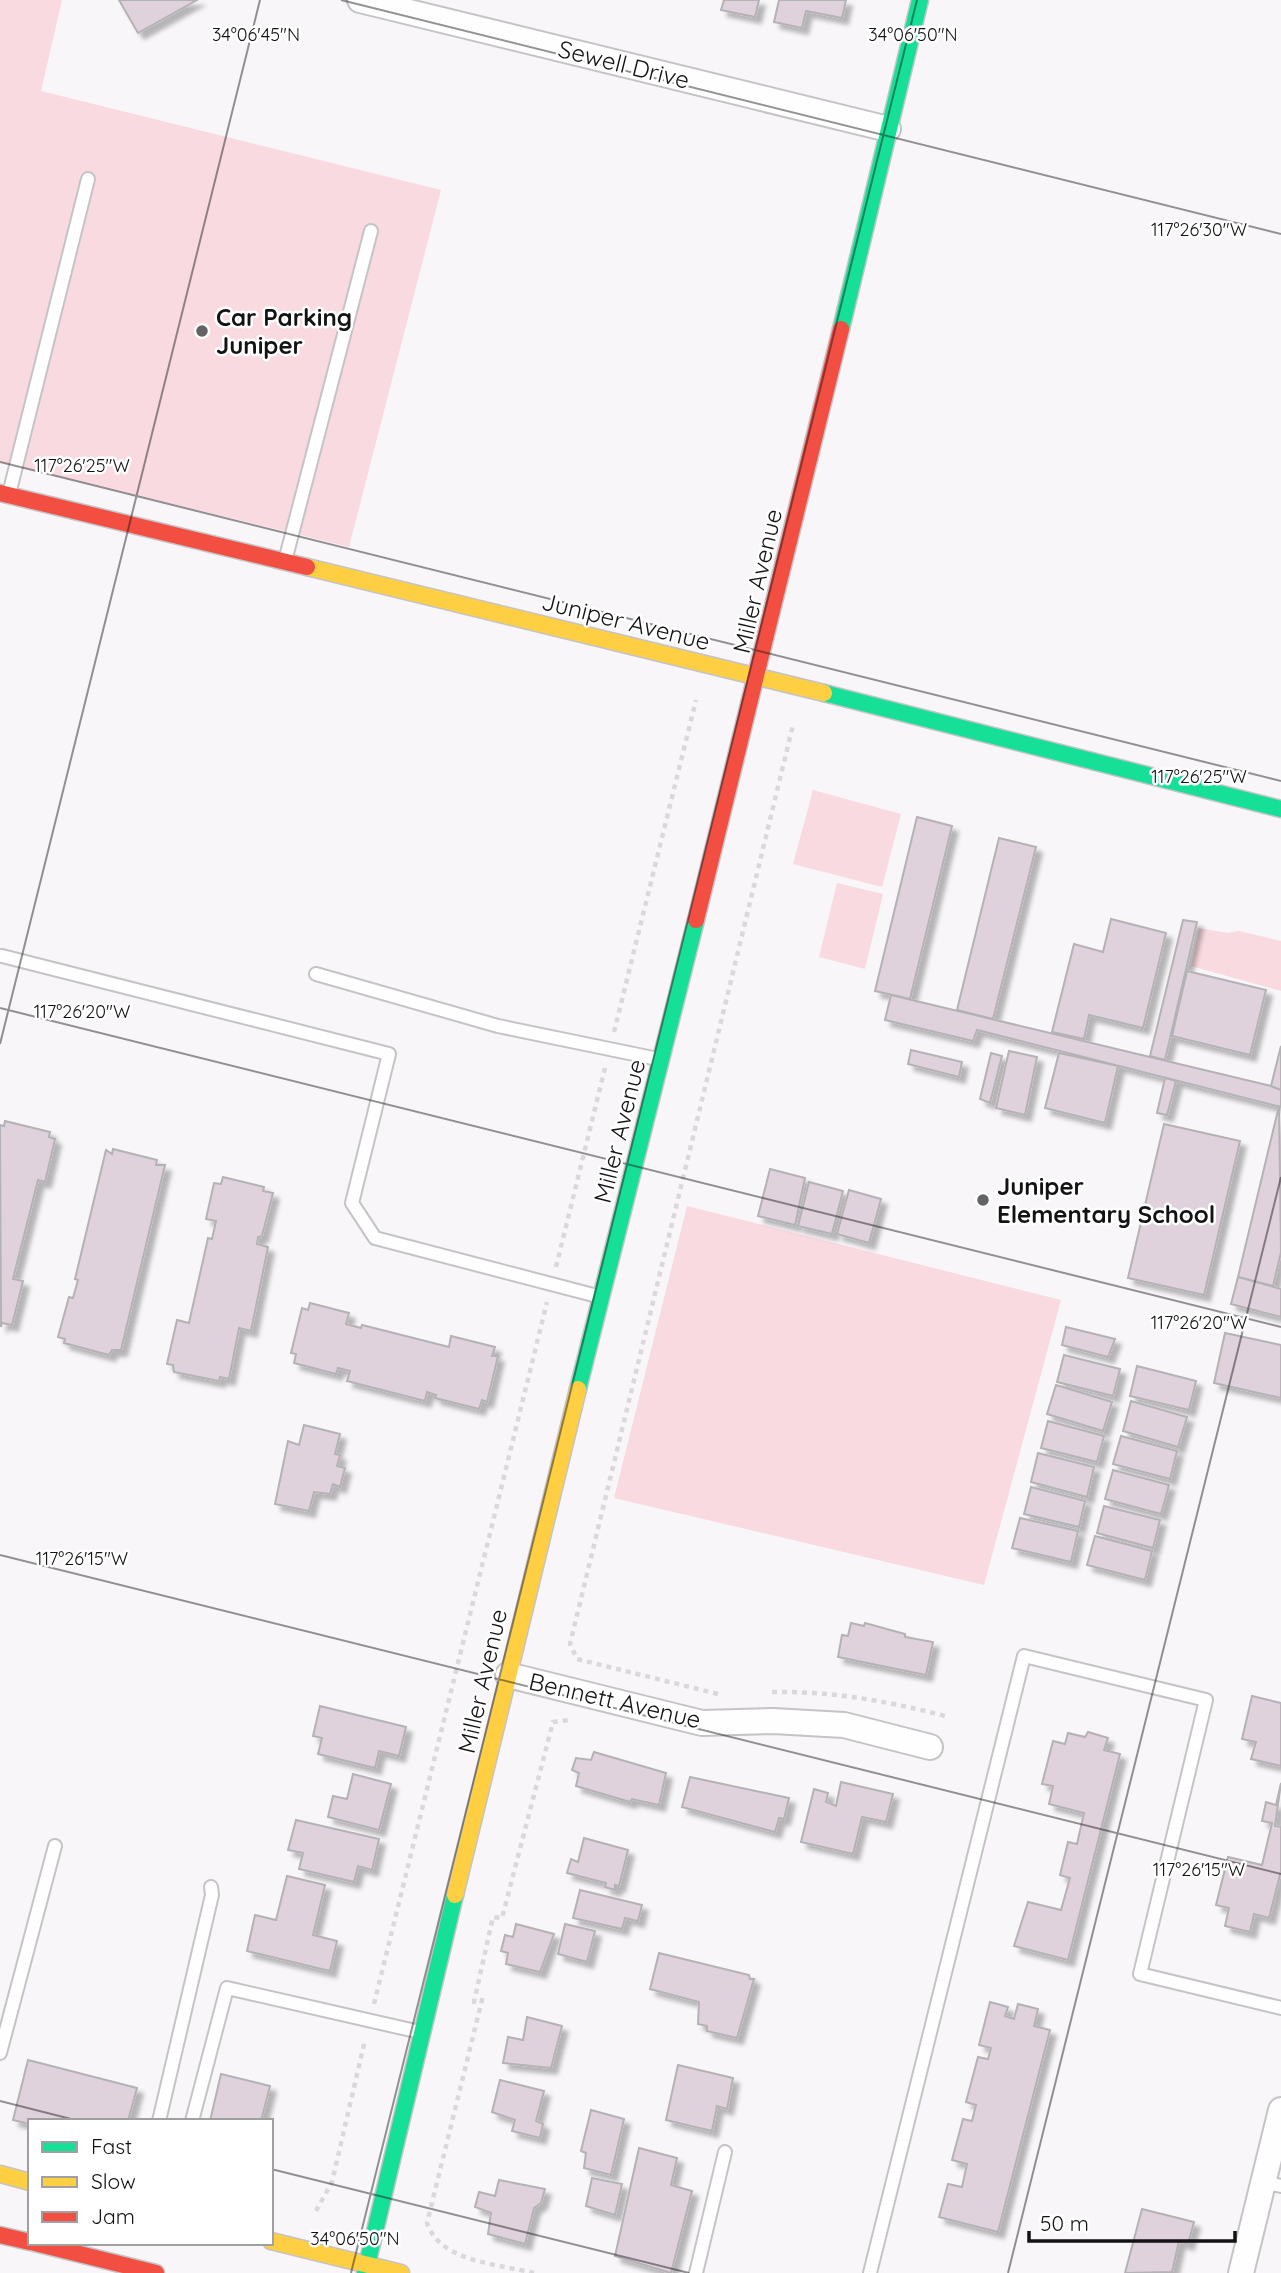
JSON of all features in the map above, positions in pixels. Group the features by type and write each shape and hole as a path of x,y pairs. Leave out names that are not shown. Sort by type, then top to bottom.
{"street":[{"name":"Sewell Drive","path":"360,0 888,129"},
{"name":"Miller Avenue","path":"366,2269 601,1297 758,676 920,0"},
{"name":"Juniper Avenue","path":"5,494 758,676 1281,809"},
{"name":"Bennett Avenue","path":"508,1675 702,1723 773,1721 844,1725 930,1747"},
{"path":"1241,2273 1272,2184 1281,2110"},
{"path":"0,2175 28,2182"},
{"path":"0,2235 28,2242"},
{"path":"273,2242 366,2269 401,2273"},
{"path":"42,2245 125,2269 156,2273"}],"lane":[{"path":"5,494 89,178"},
{"path":"285,562 371,231"},
{"path":"2,956 389,1054 352,1203 375,1238 601,1297"},
{"path":"316,974 498,1026 661,1059"},
{"path":"870,2273 1024,1656 1206,1700 1140,1974 1281,2008"},
{"path":"0,2053 55,1846"},
{"path":"159,2119 212,1895 211,1886"},
{"path":"193,2119 227,1988 421,2033"},
{"path":"696,2273 725,2152"}],"path":[{"path":"316,2211 332,2182 696,700"},
{"path":"730,1694 716,1694 576,1659 570,1644 793,725"},
{"path":"771,1692 838,1693 886,1700 945,1716"},
{"path":"534,2273 452,2253 431,2236 427,2223 482,2000 474,2002 493,1917 502,1918 553,1722 563,1718 575,1720"}],"shaded area":[{"path":"0,0 62,0 41,91 441,190 349,547 0,462"},
{"path":"813,790 901,814 882,887 793,864"},
{"path":"837,883 883,894 865,969 819,957"},
{"path":"1199,928 1228,933 1239,931 1281,941 1281,991 1191,966"},
{"path":"687,1206 1061,1300 984,1585 614,1498"}],"building":[{"path":"119,0 197,0 138,33"},
{"path":"724,0 759,0 755,17 721,10"},
{"path":"779,0 846,0 842,18 806,11 802,28 774,22"},
{"path":"917,817 952,826 910,999 875,991"},
{"path":"999,838 1036,847 993,1019 957,1010"},
{"path":"1111,919 1166,933 1143,1028 1089,1015 1084,1039 1052,1032 1074,944 1103,952"},
{"path":"1183,920 1197,922 1165,1060 1150,1056"},
{"path":"1187,971 1266,990 1250,1055 1172,1036"},
{"path":"891,995 1271,1086 1281,1090 1281,1107 977,1030 973,1041 885,1020"},
{"path":"1281,1046 1281,1090 1271,1086"},
{"path":"911,1050 962,1062 959,1077 908,1064"},
{"path":"1009,1051 1037,1057 1025,1115 996,1108"},
{"path":"991,1053 1002,1056 990,1103 980,1099"},
{"path":"1059,1053 1118,1066 1105,1123 1045,1108"},
{"path":"1165,1078 1176,1081 1167,1115 1157,1113"},
{"path":"1279,1106 1281,1252 1273,1286 1238,1277"},
{"path":"5,1121 50,1132 49,1137 55,1139 45,1182 38,1180 13,1279 23,1281 12,1325 2,1323 1,1327 0,1125 4,1126"},
{"path":"1164,1124 1240,1141 1204,1295 1128,1278"},
{"path":"113,1149 157,1160 156,1165 165,1165 121,1350 112,1350 109,1355 64,1343 65,1339 58,1337 69,1297 73,1298 78,1280 75,1279 106,1150 112,1154"},
{"path":"770,1169 805,1178 795,1225 758,1216"},
{"path":"223,1177 264,1187 263,1191 273,1193 262,1236 258,1237 257,1244 268,1247 251,1331 239,1328 229,1379 220,1377 219,1381 174,1372 173,1365 167,1364 177,1320 189,1323 208,1238 212,1239 216,1221 206,1219 214,1183 221,1184"},
{"path":"809,1182 843,1191 832,1234 798,1226"},
{"path":"849,1190 881,1199 869,1243 837,1234"},
{"path":"1238,1277 1281,1289 1281,1317 1231,1304"},
{"path":"310,1303 349,1313 346,1324 361,1328 362,1325 449,1347 451,1336 495,1347 492,1356 498,1356 487,1402 482,1400 479,1409 435,1398 436,1395 427,1392 425,1401 347,1381 350,1371 338,1368 336,1374 294,1363 296,1354 291,1353 302,1308 308,1310"},
{"path":"1066,1327 1115,1339 1108,1357 1062,1345"},
{"path":"1225,1333 1281,1345 1281,1398 1214,1383"},
{"path":"1064,1355 1120,1369 1113,1396 1057,1382"},
{"path":"1137,1366 1196,1381 1189,1410 1130,1396"},
{"path":"1056,1385 1112,1402 1103,1431 1047,1414"},
{"path":"1131,1401 1187,1417 1178,1447 1123,1431"},
{"path":"1048,1421 1104,1436 1097,1462 1041,1448"},
{"path":"304,1425 340,1434 335,1454 340,1455 337,1466 345,1468 340,1487 333,1484 330,1494 314,1492 309,1511 275,1504 288,1441 299,1445"},
{"path":"1121,1436 1177,1451 1170,1479 1113,1464"},
{"path":"1038,1453 1094,1467 1087,1497 1031,1482"},
{"path":"1113,1470 1169,1485 1161,1514 1105,1499"},
{"path":"1031,1487 1085,1501 1079,1527 1024,1514"},
{"path":"1104,1506 1160,1520 1153,1548 1097,1533"},
{"path":"1020,1518 1078,1531 1071,1562 1012,1548"},
{"path":"1095,1536 1152,1551 1145,1580 1087,1565"},
{"path":"851,1623 864,1626 865,1623 905,1634 905,1637 933,1642 926,1675 838,1657 842,1635 848,1636"},
{"path":"1252,1696 1281,1703 1281,1766 1251,1759 1256,1742 1242,1739"},
{"path":"320,1706 406,1727 399,1756 379,1751 375,1768 318,1754 322,1738 313,1736"},
{"path":"1088,1732 1108,1738 1104,1750 1120,1754 1068,1960 1014,1946 1028,1902 1061,1910 1070,1878 1060,1875 1068,1842 1077,1844 1084,1813 1049,1804 1053,1786 1042,1784 1053,1741 1065,1744 1068,1733 1085,1737"},
{"path":"594,1752 666,1773 659,1805 632,1799 630,1802 576,1786 579,1773 572,1770 576,1758 591,1760"},
{"path":"353,1774 391,1784 379,1830 328,1817 333,1796 347,1799"},
{"path":"690,1777 789,1798 784,1819 779,1818 775,1832 682,1807"},
{"path":"841,1782 893,1794 886,1822 862,1817 853,1854 801,1842 814,1789 828,1793 826,1802 836,1806"},
{"path":"1281,1783 1275,1826 1281,1827 1281,1871 1269,1918 1254,1914 1250,1932 1225,1926 1229,1908 1216,1905 1228,1857 1262,1865 1272,1823 1262,1821 1266,1802 1276,1805"},
{"path":"296,1820 379,1839 372,1870 358,1866 354,1882 299,1869 303,1853 288,1850"},
{"path":"584,1838 628,1850 619,1886 615,1885 615,1890 605,1887 606,1883 567,1873 571,1859 578,1862"},
{"path":"287,1876 325,1885 313,1935 337,1941 330,1971 247,1951 255,1915 276,1920"},
{"path":"580,1890 642,1905 638,1921 625,1918 622,1929 573,1918"},
{"path":"516,1924 554,1934 540,1972 506,1964 508,1953 501,1951 505,1935 513,1937"},
{"path":"565,1924 595,1931 587,1962 558,1954"},
{"path":"659,1953 749,1975 750,1979 754,1979 737,2038 707,2031 707,2026 698,2024 699,2002 650,1989"},
{"path":"990,2002 1008,2007 1005,2016 1014,2019 1018,2004 1038,2009 1034,2026 1050,2030 998,2232 939,2217 948,2184 962,2187 967,2164 952,2160 963,2119 972,2121 976,2105 966,2102 978,2057 988,2059 991,2048 979,2045"},
{"path":"527,2017 562,2026 551,2068 503,2063 508,2037 523,2040"},
{"path":"28,2060 137,2088 129,2119 28,2119 28,2124 13,2120"},
{"path":"678,2065 733,2078 727,2109 717,2106 712,2131 666,2120"},
{"path":"221,2074 270,2086 262,2119 210,2119"},
{"path":"500,2080 544,2091 536,2121 543,2124 540,2138 512,2131 515,2120 492,2112"},
{"path":"591,2110 624,2119 611,2175 584,2168 586,2153 581,2151"},
{"path":"639,2148 677,2158 671,2185 692,2191 671,2273 615,2256"},
{"path":"592,2178 622,2184 615,2215 586,2206"},
{"path":"499,2180 545,2189 541,2203 534,2208 525,2244 488,2234 491,2213 475,2207 479,2192 495,2196"},
{"path":"1142,2209 1194,2222 1188,2244 1179,2241 1172,2272 1125,2273"}],"traffic: fast":[{"path":"841,329 920,0"},
{"path":"824,693 1281,809"},
{"path":"578,1389 696,920"},
{"path":"365,2273 455,1895"}],"traffic: slow":[{"path":"307,567 824,693"},
{"path":"455,1895 578,1389"},
{"path":"0,2174 28,2181"},
{"path":"273,2241 401,2273"}],"traffic: jam":[{"path":"696,920 841,329"},
{"path":"0,493 307,567"},
{"path":"0,2235 28,2242"},
{"path":"43,2245 156,2273"}],"place":[{"name":"Car Parking Juniper","path":"202,331"},
{"name":"Juniper Elementary School","path":"983,1200"}]}
